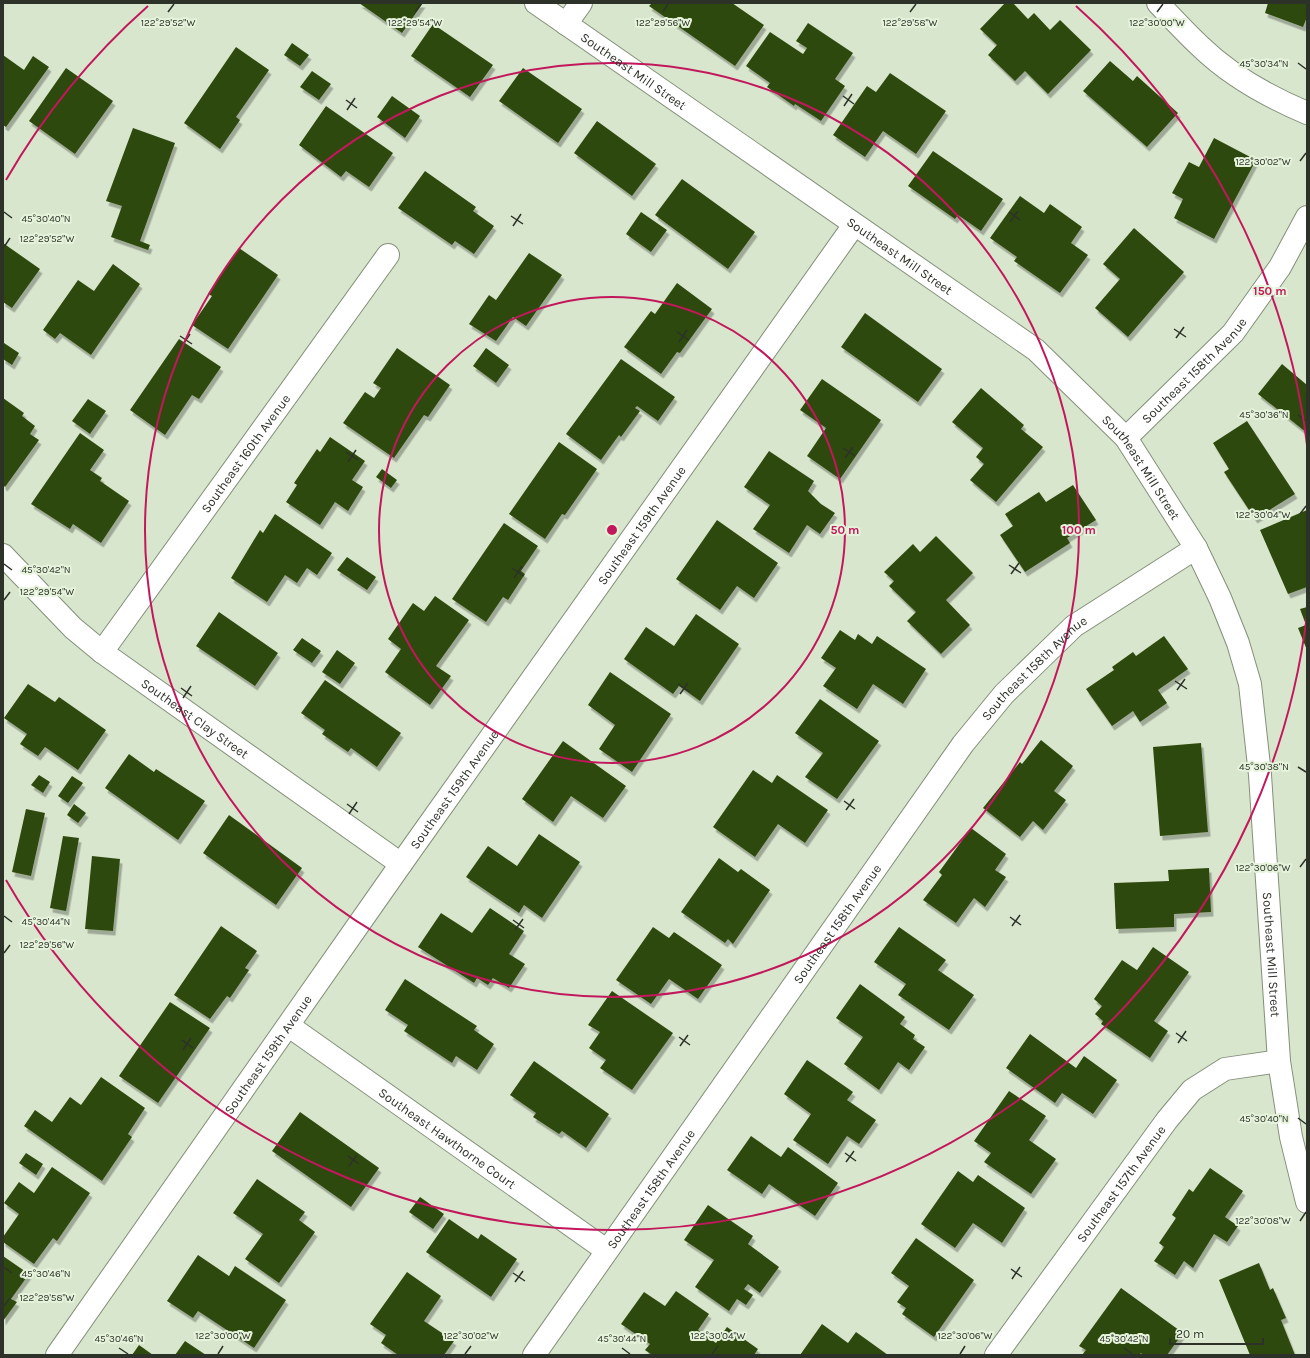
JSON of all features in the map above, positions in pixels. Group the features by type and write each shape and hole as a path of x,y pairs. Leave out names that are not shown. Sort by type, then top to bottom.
{"street":[{"name":"Southeast Mill Street","path":"536,3 1036,350 1126,438 1196,548 1220,598 1238,643 1250,684 1260,775 1279,1060 1291,1136 1307,1202"},
{"path":"566,24 581,3"},
{"path":"1158,3 1201,48 1229,71 1276,100 1307,113"},
{"name":"Southeast 158th Avenue","path":"1126,438 1233,333 1280,267 1307,217"},
{"name":"Southeast 159th Avenue","path":"57,1355 289,1026 401,864 854,225"},
{"name":"Southeast 160th Avenue","path":"102,652 388,255"},
{"name":"Southeast 158th Avenue","path":"539,1353 606,1250 963,744 1004,694 1074,626 1196,548"},
{"name":"Southeast Clay Street","path":"3,556 68,623 102,652 401,864"},
{"name":"Southeast Hawthorne Court","path":"289,1026 606,1250"},
{"name":"Southeast 157th Avenue","path":"996,1355 1167,1120 1192,1090 1225,1068 1279,1060"}],"building":[{"path":"359,3 423,3 402,33"},
{"path":"652,3 732,3 764,25 735,66 649,6"},
{"path":"1005,3 1013,3 1028,19 1034,13 1050,30 1060,20 1091,50 1048,94 1025,71 1015,81 988,55 997,45 980,29"},
{"path":"1268,3 1307,3 1307,17 1303,27 1265,13"},
{"path":"808,23 853,53 835,79 845,86 821,121 795,104 794,106 767,87 770,83 746,66 770,32 803,54 807,48 796,41"},
{"path":"433,24 493,65 470,97 411,56"},
{"path":"292,43 309,55 300,66 284,55"},
{"path":"236,47 269,70 236,117 240,120 220,149 184,123"},
{"path":"3,55 24,70 33,56 49,67 6,127 3,125"},
{"path":"1110,61 1133,81 1137,76 1178,113 1147,147 1083,91"},
{"path":"66,68 113,101 75,154 29,121"},
{"path":"523,68 582,109 558,143 499,101"},
{"path":"312,71 331,84 319,100 300,87"},
{"path":"890,73 946,111 916,154 883,131 865,157 833,135 867,86 876,92"},
{"path":"392,96 420,116 405,138 377,117"},
{"path":"326,106 393,153 369,187 346,171 341,177 299,145"},
{"path":"597,121 656,164 632,196 574,153"},
{"path":"133,128 175,143 140,241 150,245 148,250 111,237 122,206 106,201"},
{"path":"1214,138 1256,160 1214,239 1174,218 1183,199 1172,193 1189,162 1199,167"},
{"path":"933,151 1003,199 981,231 958,215 955,219 908,186"},
{"path":"425,171 476,207 473,211 494,226 474,254 455,241 452,245 398,208"},
{"path":"682,179 755,232 728,269 655,215"},
{"path":"1020,196 1044,213 1050,204 1082,227 1071,243 1088,255 1060,293 1014,261 1017,257 990,238"},
{"path":"641,212 667,230 651,252 626,234"},
{"path":"1134,228 1184,272 1128,337 1095,308 1120,279 1103,264"},
{"path":"3,243 40,269 12,308 3,302"},
{"path":"239,248 278,275 228,349 192,325 212,296 208,294"},
{"path":"529,253 562,275 526,326 513,317 496,341 469,324 489,295 496,300"},
{"path":"113,264 140,284 91,355 60,333 55,339 43,330 78,280 94,291"},
{"path":"677,283 712,309 680,353 677,352 661,374 624,347 651,311 655,314"},
{"path":"865,313 942,369 918,402 841,347"},
{"path":"179,339 221,367 199,399 192,395 165,435 130,410"},
{"path":"4,343 19,353 12,365 3,359"},
{"path":"397,348 450,385 428,417 424,415 394,458 343,423 365,392 374,398 381,388 373,383"},
{"path":"486,348 509,365 496,383 473,366"},
{"path":"621,359 675,397 658,421 637,406 635,408 640,411 621,437 619,435 601,460 566,434"},
{"path":"1282,364 1307,385 1307,433 1258,394"},
{"path":"822,379 881,420 840,479 807,456 826,428 800,410"},
{"path":"981,388 1024,425 1021,429 1043,447 996,502 970,480 984,464 976,457 983,448 952,422"},
{"path":"3,398 24,413 22,416 35,426 30,434 39,440 5,487 3,485"},
{"path":"88,399 106,411 90,434 72,421"},
{"path":"1247,421 1295,494 1255,519 1224,472 1229,469 1213,443"},
{"path":"80,433 104,450 90,470 102,478 100,481 129,501 101,543 73,524 70,529 31,504"},
{"path":"330,437 365,461 352,480 363,487 348,511 335,502 320,525 286,502 297,485 294,483 317,449 320,452"},
{"path":"559,442 597,469 565,515 562,514 545,539 509,514"},
{"path":"769,451 814,481 808,491 821,504 835,513 820,534 807,525 789,553 753,529 770,505 744,487"},
{"path":"382,469 397,480 391,488 376,477"},
{"path":"1073,485 1096,520 1067,538 1070,543 1025,572 1000,535 1013,526 1005,514 1039,492 1046,502"},
{"path":"1307,510 1307,587 1288,594 1260,530"},
{"path":"275,514 332,553 317,575 307,568 297,583 285,575 267,602 231,578 260,530 263,533"},
{"path":"717,520 778,563 754,598 737,586 720,610 676,579"},
{"path":"504,523 538,546 521,571 525,574 508,600 503,597 486,622 452,599"},
{"path":"936,536 973,573 946,600 970,625 941,654 907,621 916,612 889,586 894,581 884,572 913,544 920,552"},
{"path":"347,557 376,577 367,590 337,570"},
{"path":"435,596 469,620 436,666 451,676 430,705 385,672 401,649 388,639 413,603 424,611"},
{"path":"1307,607 1307,650 1298,628 1306,625 1300,609"},
{"path":"219,612 278,653 255,686 196,646"},
{"path":"696,614 739,644 700,701 679,686 673,694 624,659 646,627 674,646"},
{"path":"840,630 855,640 858,634 872,644 877,636 926,669 903,704 873,684 857,709 823,686 836,668 821,658"},
{"path":"1164,636 1188,669 1158,690 1167,703 1140,722 1133,711 1112,726 1086,689 1114,670 1112,667 1133,652 1136,656"},
{"path":"302,638 321,651 312,663 293,650"},
{"path":"337,650 355,663 340,684 322,672"},
{"path":"610,672 671,714 632,772 599,749 615,725 588,705"},
{"path":"325,680 401,733 377,767 351,748 348,752 322,734 325,730 301,713"},
{"path":"28,684 55,702 59,697 106,730 78,770 45,747 38,756 20,744 27,734 4,718"},
{"path":"820,699 879,741 837,799 805,777 823,753 795,733"},
{"path":"1041,740 1073,766 1054,791 1066,800 1043,830 1033,821 1020,837 983,808 1020,762 1022,764"},
{"path":"563,741 626,786 603,818 571,796 553,822 522,799"},
{"path":"1201,743 1208,832 1160,836 1153,747"},
{"path":"129,754 154,772 156,769 205,801 178,840 105,788"},
{"path":"753,770 772,783 777,775 828,810 805,843 778,824 755,857 713,827"},
{"path":"39,775 50,782 43,793 31,785"},
{"path":"72,776 83,783 68,803 58,796"},
{"path":"74,804 86,813 78,823 67,815"},
{"path":"26,809 45,813 31,876 12,872"},
{"path":"229,815 302,868 276,905 203,853"},
{"path":"971,828 1006,854 995,870 1006,877 985,907 974,898 956,923 923,900 942,875 939,872"},
{"path":"539,834 580,862 542,918 524,905 519,913 466,877 488,846 517,866"},
{"path":"63,836 79,838 66,911 50,908"},
{"path":"92,856 120,859 113,931 85,929"},
{"path":"719,858 738,872 741,869 770,890 733,944 728,939 725,943 681,912"},
{"path":"1209,868 1211,912 1174,914 1174,927 1116,929 1114,883 1169,881 1168,870"},
{"path":"490,908 524,931 509,954 525,964 509,988 493,978 488,985 477,978 474,983 418,947 441,913 472,933"},
{"path":"221,926 257,951 245,968 249,970 230,998 227,996 210,1019 174,995"},
{"path":"653,927 669,938 674,932 722,965 698,999 669,979 651,1004 616,980"},
{"path":"899,927 946,960 938,970 974,995 949,1030 898,995 906,984 874,962"},
{"path":"1153,947 1189,972 1154,1021 1168,1031 1150,1058 1101,1024 1103,1021 1095,1014 1102,1006 1094,999 1122,960 1137,970"},
{"path":"405,979 477,1026 474,1030 494,1044 477,1070 456,1056 452,1063 404,1031 408,1025 385,1010"},
{"path":"860,984 905,1017 900,1024 915,1035 913,1039 925,1047 909,1070 898,1062 879,1090 844,1064 863,1037 836,1018"},
{"path":"612,991 673,1033 632,1090 600,1068 606,1060 589,1048 600,1032 588,1025"},
{"path":"170,1002 210,1028 158,1103 119,1076"},
{"path":"1030,1034 1076,1068 1084,1056 1117,1080 1093,1114 1062,1093 1055,1103 1006,1068"},
{"path":"807,1060 853,1092 847,1100 876,1120 859,1144 847,1136 828,1164 793,1140 811,1114 784,1094"},
{"path":"534,1061 609,1114 586,1148 562,1131 559,1134 533,1117 536,1113 510,1095"},
{"path":"101,1077 145,1108 128,1134 132,1137 102,1181 24,1126 35,1110 52,1122 70,1097 81,1105"},
{"path":"1009,1091 1046,1116 1029,1140 1056,1159 1031,1194 984,1162 991,1153 974,1141"},
{"path":"300,1112 379,1168 351,1207 272,1151"},
{"path":"751,1136 781,1157 788,1147 838,1183 815,1216 769,1184 762,1194 727,1170"},
{"path":"26,1153 43,1164 36,1175 19,1163"},
{"path":"52,1167 90,1193 57,1241 53,1238 34,1264 3,1242 3,1237 19,1214 4,1203 19,1182 34,1193"},
{"path":"1210,1168 1243,1191 1225,1217 1238,1226 1227,1242 1214,1234 1193,1268 1184,1261 1175,1275 1154,1261 1164,1247 1159,1243 1176,1218 1172,1215 1189,1189 1193,1192"},
{"path":"958,1171 973,1182 978,1175 1025,1208 1002,1243 973,1223 955,1248 921,1224"},
{"path":"257,1179 305,1212 299,1220 315,1232 279,1283 245,1259 263,1234 233,1213"},
{"path":"420,1197 444,1214 433,1229 409,1212"},
{"path":"708,1205 753,1236 748,1244 779,1267 760,1293 748,1284 744,1289 753,1295 746,1305 737,1299 729,1311 695,1287 714,1260 684,1240"},
{"path":"449,1219 478,1239 481,1234 517,1259 491,1297 426,1252"},
{"path":"916,1238 974,1280 934,1337 902,1314 906,1308 897,1302 909,1286 891,1273"},
{"path":"198,1255 229,1276 235,1266 286,1300 254,1348 198,1311 193,1318 167,1301"},
{"path":"3,1256 29,1274 11,1299 17,1302 3,1321"},
{"path":"1259,1263 1270,1290 1273,1288 1286,1318 1281,1320 1295,1355 1250,1355 1219,1280"},
{"path":"407,1272 441,1296 424,1321 454,1341 444,1355 398,1355 381,1343 386,1335 370,1324"},
{"path":"1121,1288 1183,1333 1167,1355 1143,1355 1141,1353 1139,1355 1082,1355 1086,1350 1079,1346"},
{"path":"676,1291 709,1314 698,1330 716,1343 727,1327 758,1349 754,1355 652,1355 645,1350 650,1344 621,1324 644,1292 665,1306"},
{"path":"822,1324 848,1343 856,1332 888,1355 800,1355"},
{"path":"185,1341 206,1355 175,1355"},
{"path":"139,1345 153,1355 132,1355"}]}
